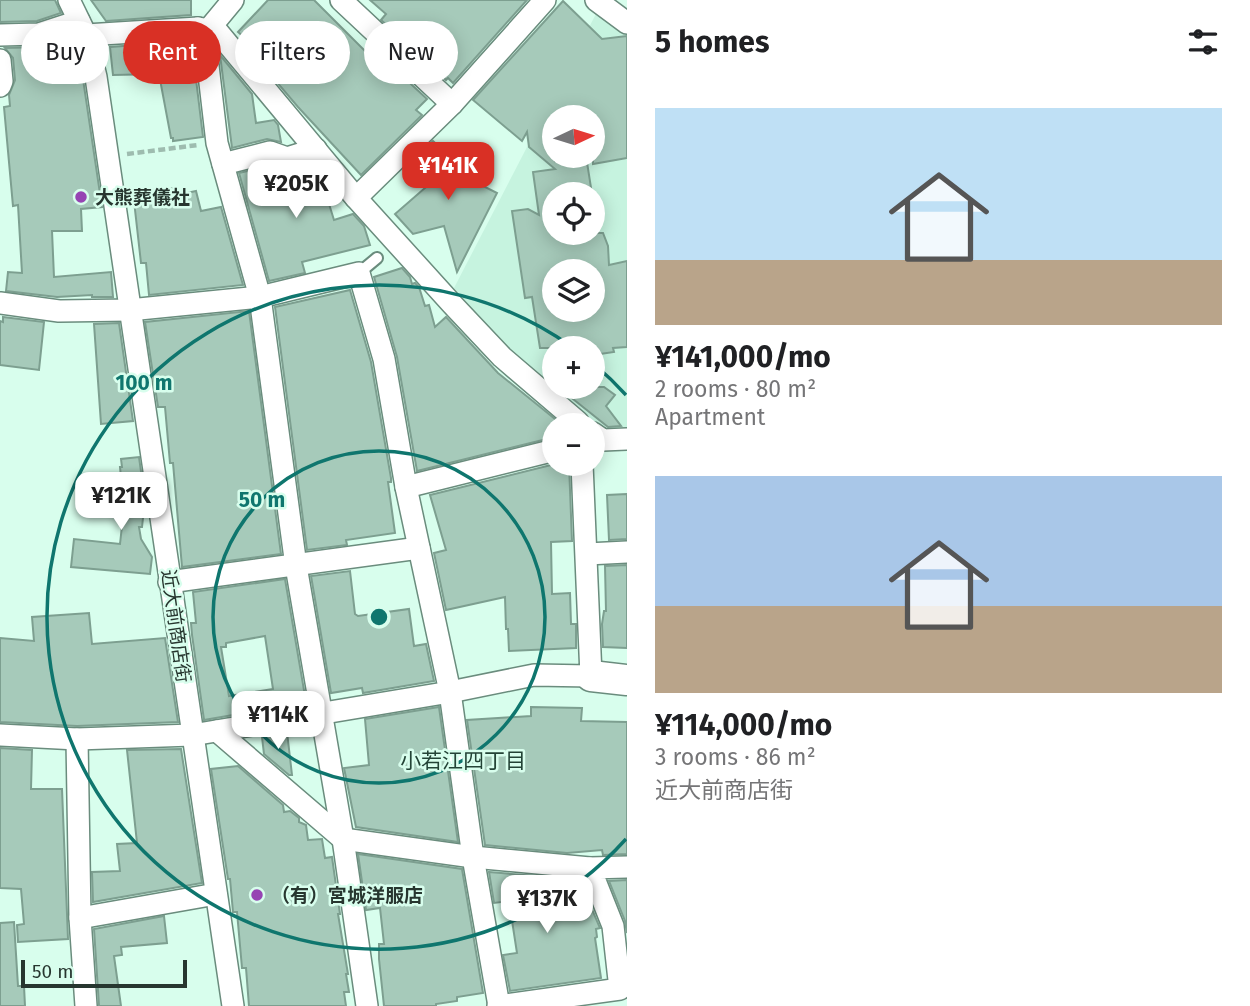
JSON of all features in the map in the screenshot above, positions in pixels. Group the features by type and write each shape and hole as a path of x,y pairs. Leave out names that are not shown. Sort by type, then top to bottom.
{"street":[{"name":"近大前商店街","path":"69,0 79,21"},
{"path":"211,21 233,0"},
{"path":"341,0 452,104"},
{"path":"356,198 452,104 545,0"},
{"path":"596,0 627,23"},
{"path":"0,35 21,34"},
{"path":"221,37 356,198 502,356 567,413"},
{"path":"0,60 0,86"},
{"name":"近大前商店街","path":"97,84 233,1006"},
{"path":"210,84 217,143 260,298 296,566 343,839 367,1006"},
{"path":"223,164 270,152 287,158 316,149"},
{"path":"0,303 58,311 129,310 260,298 359,273 384,359 406,488 450,692 473,857 499,1006 623,997 613,926 590,868"},
{"path":"605,434 627,439"},
{"path":"406,488 542,453"},
{"path":"583,476 591,676"},
{"path":"169,582 419,548"},
{"path":"587,554 627,551"},
{"path":"0,735 77,739 192,735 534,676 591,676 627,680"},
{"path":"217,731 343,839 473,857 590,868 627,867"},
{"path":"77,739 80,919 86,1006"},
{"path":"80,919 216,894"}],"lane":[{"path":"359,273 377,258"}],"path":[{"path":"108,156 217,143"}],"shaded area":[{"path":"598,10 627,32 627,430 605,430 605,413 581,413 564,399 605,399 605,336 542,336 542,382 509,355 454,288 542,118 542,168 606,168 606,105 549,105"}],"building":[{"path":"0,0 55,0 61,13 37,21 0,22"},
{"path":"91,0 191,0 191,15 106,21"},
{"path":"268,0 314,0 335,21 248,21"},
{"path":"370,0 527,0 458,77 458,21 382,21 386,14"},
{"path":"563,1 602,39 627,36 627,158 606,162 606,105 542,105 542,158 529,147 527,132 522,141 473,100"},
{"path":"350,36 364,50 364,84 411,84 427,99 416,110 422,115 361,175 278,84 350,84"},
{"path":"123,46 123,75 113,75 110,47"},
{"path":"5,48 21,48 21,84 84,84 102,207 81,209 82,231 52,231 54,277 111,272 113,297 57,297 6,291 8,272 22,273 18,205 13,206 4,107 10,106 9,95 15,80 13,58"},
{"path":"221,56 235,73 235,84 244,84 252,94 256,123 274,120 278,125 281,142 267,139 232,148"},
{"path":"161,84 197,84 203,137 173,141"},
{"path":"433,141 479,184 497,193 457,272 444,226 413,234 395,214 433,181 412,162"},
{"path":"311,164 320,175 334,220 353,214 364,226 370,245 302,262 305,273 269,281 239,173 269,166 290,171"},
{"path":"588,168 590,182 542,182 542,245 605,245 605,238 609,265 627,261 627,347 613,348 614,352 605,353 605,336 542,336 540,348 532,297 525,298 512,211 528,209 539,215 533,172"},
{"path":"173,188 173,196 196,191 201,211 221,207 243,285 149,295 146,263 141,263 133,192"},
{"path":"402,268 412,284 415,283 419,287 425,306 429,305 435,327 446,317 498,373 548,413 542,413 542,440 417,471 397,357 374,277"},
{"path":"350,290 371,362 391,478 391,482 388,482 395,533 346,540 347,545 307,550 275,307"},
{"path":"249,311 281,554 182,567 165,407 158,407 145,322"},
{"path":"3,317 44,322 39,370 0,365 0,321 3,322"},
{"path":"119,323 133,421 101,424 94,324"},
{"path":"605,388 615,395 606,406 621,426 608,427 605,425 605,413 590,413 573,399 605,399"},
{"path":"139,457 145,500 142,527 139,527 141,539 152,557 150,574 71,567 74,539 120,544 124,508 121,459"},
{"path":"542,467 542,476 569,476 572,541 551,542 552,594 570,593 571,624 576,624 576,648 509,651 505,597 446,610 434,553 446,550 430,495"},
{"path":"627,494 627,539 609,540 607,495"},
{"path":"627,565 627,648 603,647 602,624 606,611 605,566"},
{"path":"350,571 355,614 358,616 409,609 414,646 426,644 434,681 363,693 362,688 331,693 311,576"},
{"path":"285,579 305,696 301,697 302,703 204,720 192,635 191,623 196,623 193,592","holes":["265,636 273,689 229,696 221,647 226,647 226,643"]},
{"path":"89,613 92,644 165,638 178,722 77,726 0,722 0,638 34,641 32,617"},
{"path":"439,707 458,842 356,827 344,768 369,765 365,719"},
{"path":"531,707 582,708 581,721 627,722 627,854 603,855 602,850 567,853 485,845 467,720 531,716"},
{"path":"287,732 292,775 264,754 262,737"},
{"path":"0,748 32,750 31,789 62,789 68,939 18,942 17,925 24,924 21,889 0,888"},
{"path":"181,749 202,883 93,902 92,872 120,871 117,844 137,843 127,750"},
{"path":"238,766 283,805 284,812 290,811 299,818 299,822 306,825 308,840 322,839 325,858 332,857 348,974 349,992 344,992 346,1006 249,1006 246,968 242,968 237,912 233,912 211,769"},
{"path":"358,854 462,869 483,993 457,997 457,1001 436,1006 384,1006 379,959 379,944 384,944 380,908 366,910"},
{"path":"489,872 535,876 539,902 586,895 600,928 596,929 595,938 601,978 510,991 503,955 517,953 509,901 494,903"},
{"path":"627,880 627,933 609,881"},
{"path":"164,916 167,943 121,947 122,955 114,956 121,1006 99,1006 94,929"},
{"path":"14,922 18,986 24,986 25,1006 0,1006 0,923"}],"place":[{"name":"大熊葬儀社","path":"81,197"},
{"name":"（有）宮城洋服店","path":"257,895"}],"district":[{"name":"小若江四丁目","path":"463,761"}]}
